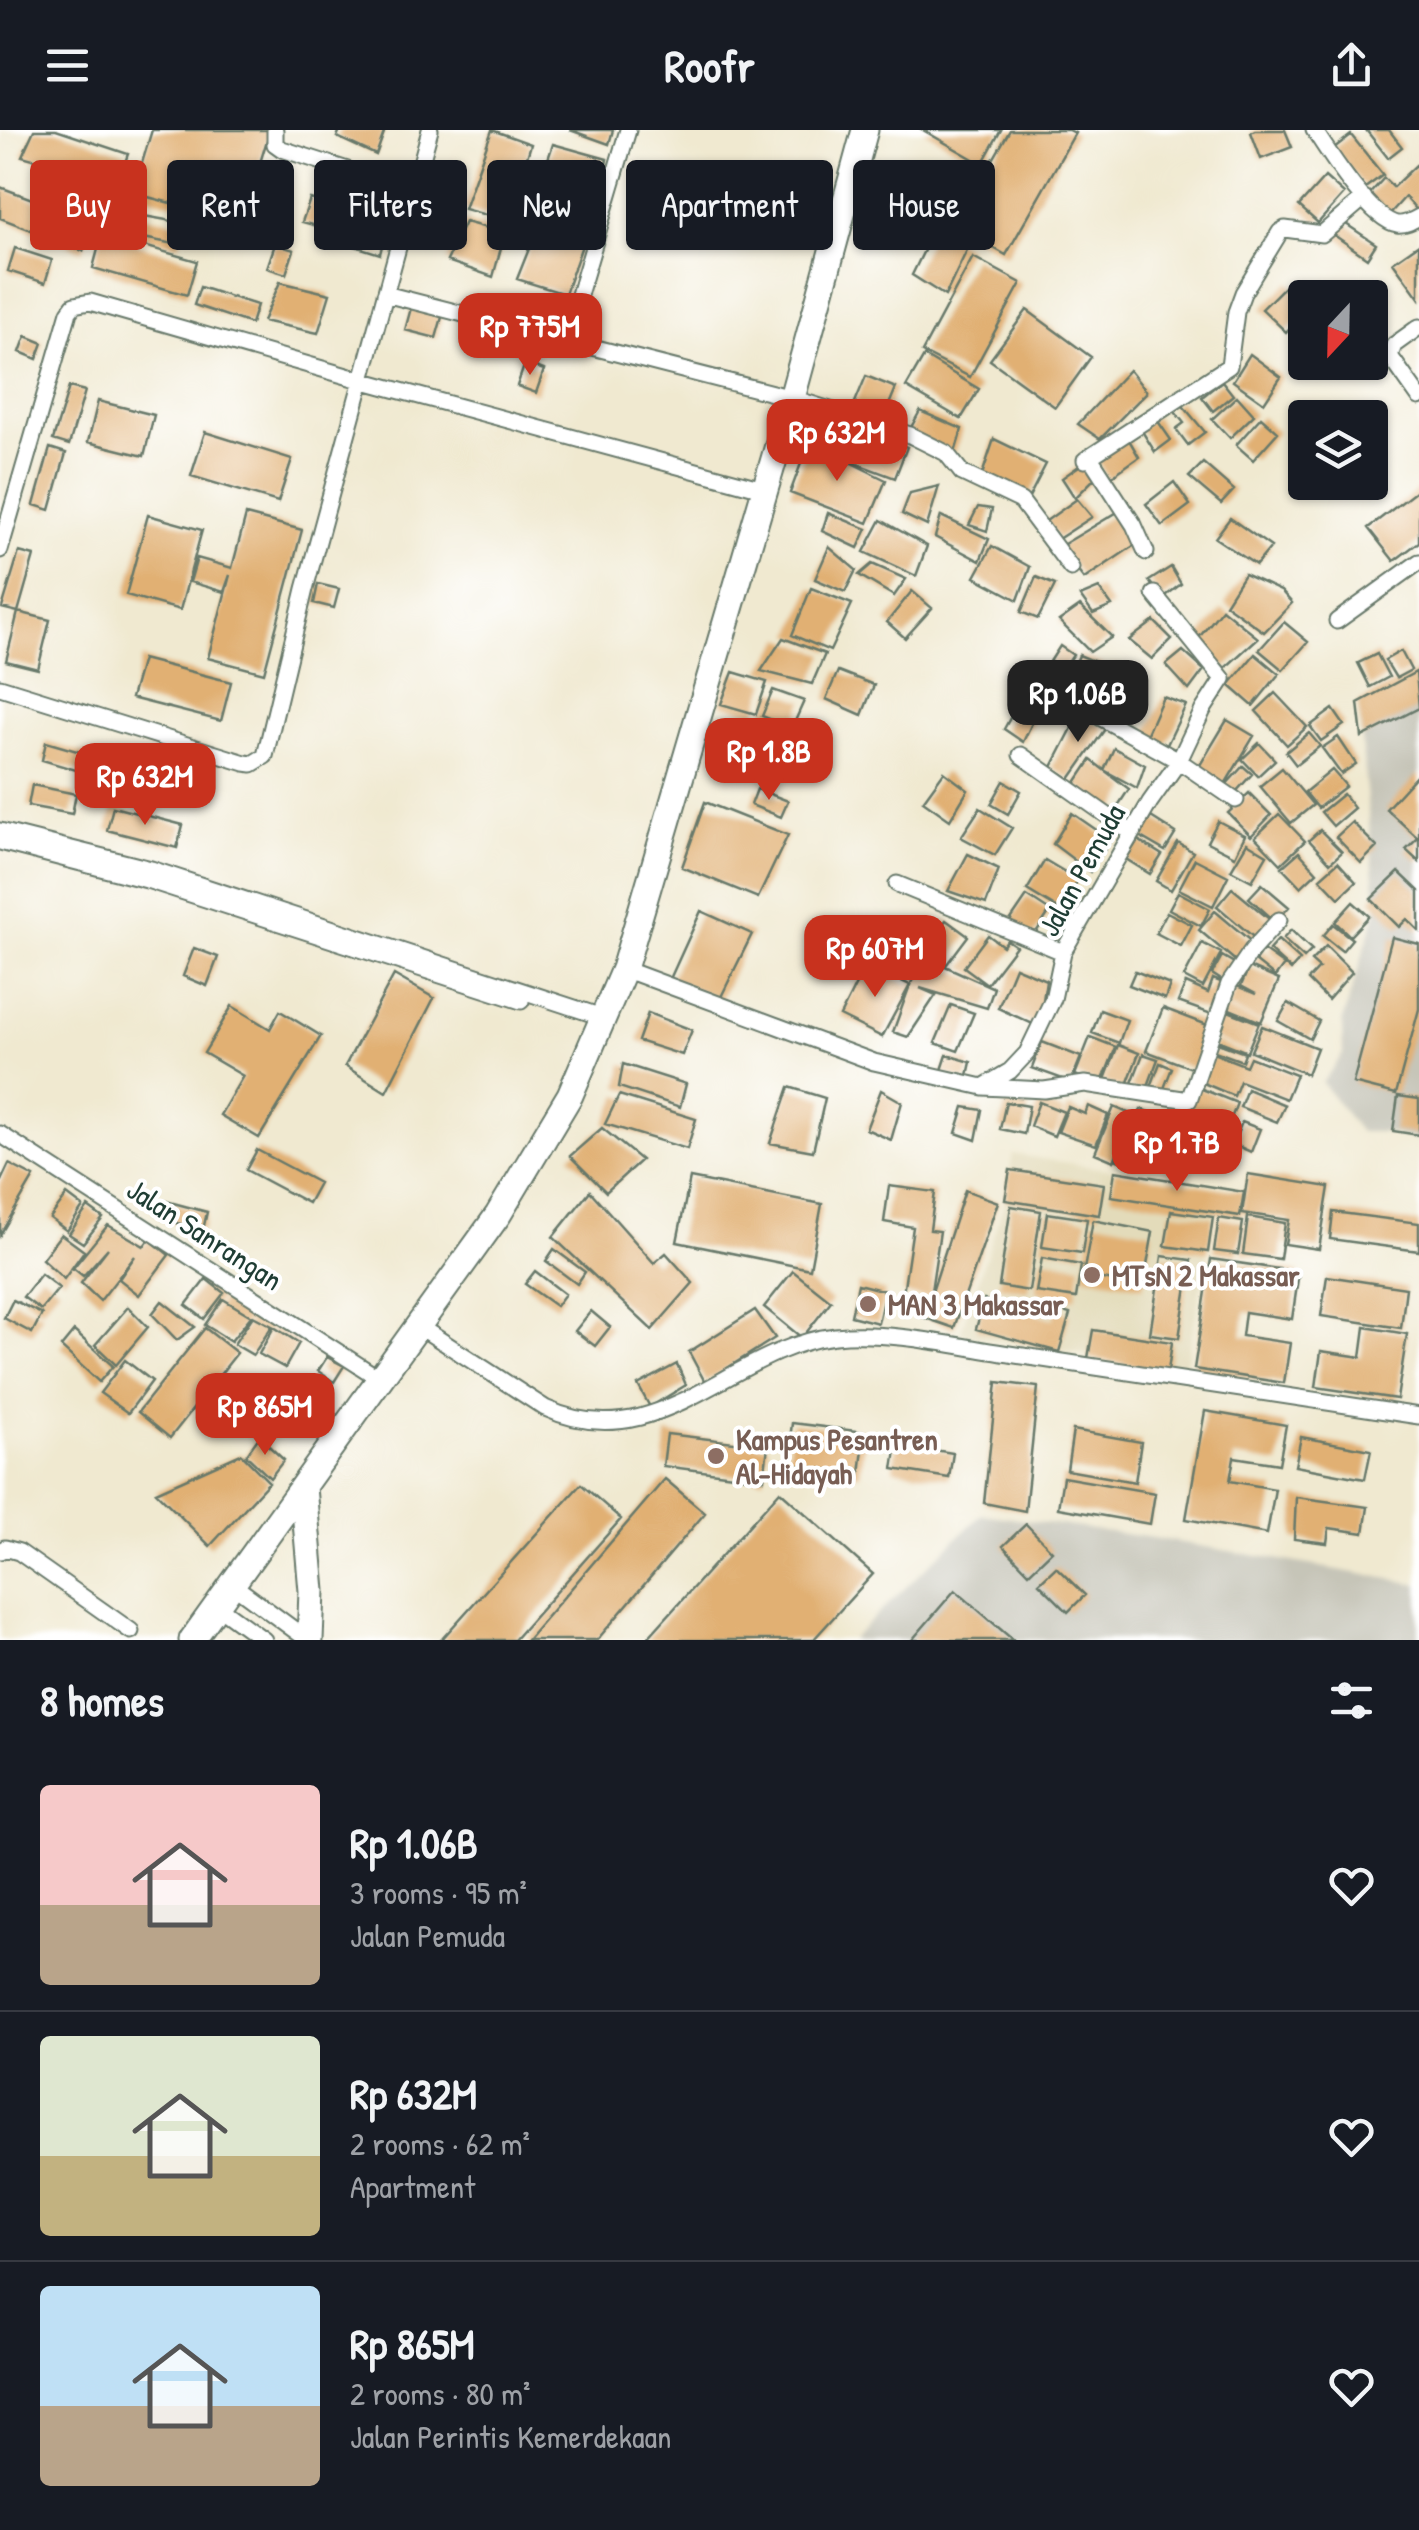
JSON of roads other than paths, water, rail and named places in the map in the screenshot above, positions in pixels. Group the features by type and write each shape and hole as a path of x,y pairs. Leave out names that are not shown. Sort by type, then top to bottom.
{"highway":[{"path":"192,1640 498,1215 570,1095 603,1022 624,969 792,398 865,130"},
{"path":"303,1487 312,1590 309,1640"}],"street":[{"path":"275,130 275,144 316,160"},
{"path":"422,160 430,130"},
{"path":"565,342 628,130"},
{"path":"1314,130 1347,180 1394,224 1419,217"},
{"path":"1146,552 1134,525 1087,458 1229,366 1236,312 1243,293 1280,232 1285,229 1322,234 1364,198"},
{"path":"0,688 245,764 265,756 304,589 364,381 396,250"},
{"path":"384,294 792,398 910,435 940,449 962,473 1021,501 1072,568"},
{"path":"0,550 69,312 74,306 90,302 364,381 763,488"},
{"path":"1419,326 1394,345 1390,356 1419,397"},
{"path":"1337,620 1419,562"},
{"name":"Jalan Pemuda","path":"982,1088 1010,1072 1027,1053 1057,987 1063,952 1224,679 1154,594"},
{"path":"1085,709 1179,761 1236,800"},
{"path":"1021,755 1132,833"},
{"path":"0,830 151,869 603,1022"},
{"path":"0,842 148,880 603,1022"},
{"path":"897,884 1063,952"},
{"path":"624,969 874,1062 982,1088 1044,1090 1084,1084 1189,1100 1229,984 1279,920"},
{"name":"Jalan Sanrangan","path":"0,1134 380,1379"},
{"path":"417,1325 546,1408 563,1416 620,1423 654,1414 795,1345 818,1338 857,1335 1151,1374 1419,1416"},
{"path":"0,1550 19,1552 131,1631"},
{"path":"232,1584 309,1640"},
{"path":"216,1605 264,1640"}],"place":[{"name":"MTsN 2 Makassar","path":"1092,1275"},
{"name":"MAN 3 Makassar","path":"868,1304"},
{"name":"Kampus Pesantren Al-Hidayah","path":"716,1456"}]}
